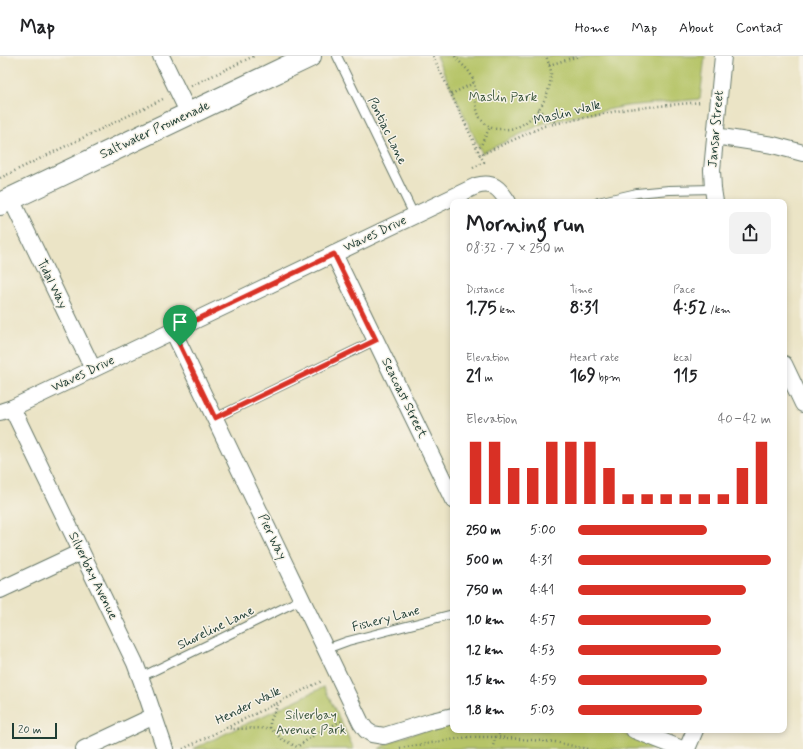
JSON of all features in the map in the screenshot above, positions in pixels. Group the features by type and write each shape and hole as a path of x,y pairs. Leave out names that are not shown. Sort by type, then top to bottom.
{"street":[{"path":"161,56 189,114"},
{"name":"Saltwater Promenade","path":"6,201 310,56"},
{"name":"Jansar Street","path":"714,196 712,170 723,56"},
{"path":"715,136 773,145 803,153"},
{"name":"Waves Drive","path":"6,410 414,215 481,185 493,185 502,192 506,199"},
{"name":"Tidal Way","path":"6,201 93,369"},
{"name":"Seacoast Street","path":"334,254 450,494"},
{"name":"Pier Way","path":"173,331 361,723 366,730 378,736 384,736 450,717"},
{"path":"787,370 803,404"},
{"name":"Silverbay Avenue","path":"6,410 81,552 141,677 165,749"},
{"path":"0,590 81,552"},
{"path":"84,749 154,716"},
{"path":"642,733 682,749"},
{"path":"687,749 694,733"}],"lane":[{"name":"Pontiac Lane","path":"337,56 414,215"},
{"path":"611,199 637,193 669,190 714,196"},
{"path":"215,418 376,340"},
{"name":"Shoreline Lane","path":"141,677 302,599"},
{"name":"Fishery Lane","path":"326,649 348,641 450,615"}],"path":[{"path":"0,178 254,56"},
{"path":"433,56 484,162 473,168"},
{"path":"455,56 468,70 474,83 476,88 475,106 479,116 490,127 505,130 519,127 526,123 538,109 548,91 551,74 550,64 546,56"},
{"path":"550,64 579,56"},
{"path":"451,94 474,83"},
{"name":"Maslin Walk","path":"480,155 544,126 556,123 627,109 701,102"},
{"path":"538,109 556,123"},
{"path":"478,151 490,127"},
{"name":"Hender Walk","path":"183,749 322,680"},
{"path":"270,728 270,722 280,701"},
{"path":"226,727 232,729 270,728 282,739 297,747 320,731 342,721"},
{"path":"492,749 496,737 499,733"},
{"path":"396,749 469,737 496,737 555,742 587,749"}],"green space":[{"name":"Maslin Park","path":"436,56 705,56 700,99 626,106 544,123 482,153"},
{"name":"Silverbay Avenue Park","path":"324,687 354,749 193,749"},
{"path":"450,724 450,733 622,733 662,749 379,749 404,736"}],"route":[{"path":"334,254 376,340 215,418 180,346 173,331 334,254"}]}
